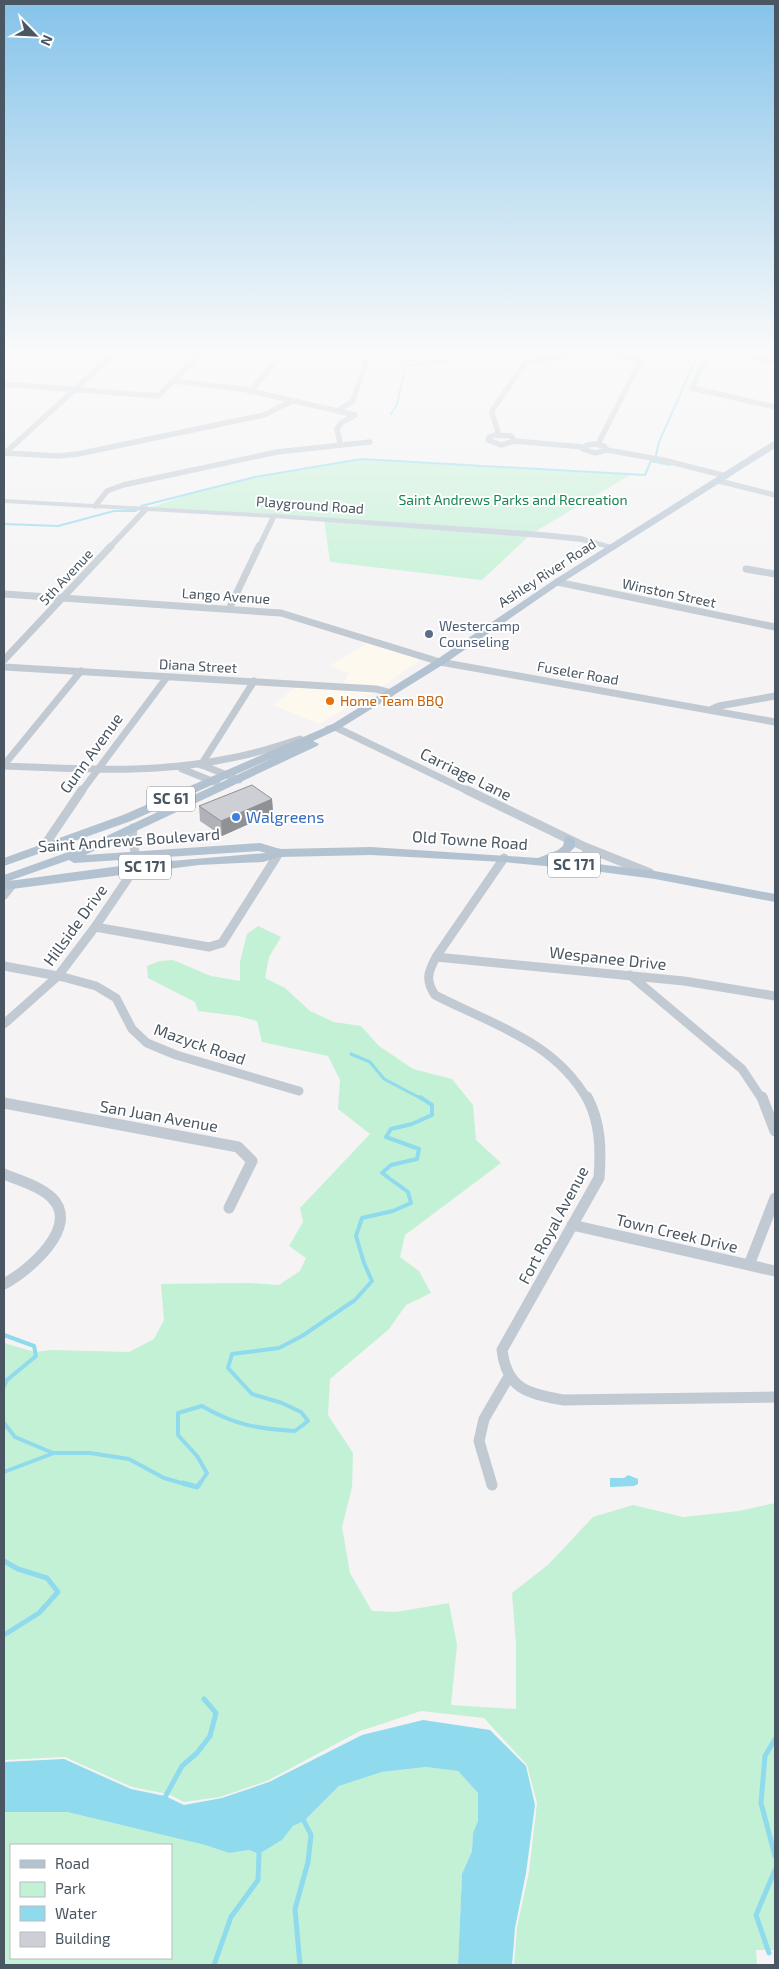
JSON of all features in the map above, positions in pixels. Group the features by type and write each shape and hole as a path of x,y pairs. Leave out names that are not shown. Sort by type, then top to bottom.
{"main road":[{"name":"Ashley River Road","path":"6,886 133,828 225,780 335,727 440,662 557,582 775,444"},
{"name":"Playground Road","path":"4,501 274,516 542,535 614,547"},
{"name":"Ashley River Road","path":"4,862 126,818 213,781 239,780 327,736 335,727"},
{"path":"540,862 562,853 569,847 569,840"},
{"name":"Old Towne Road","path":"279,853 371,851 504,858 655,875 775,898"},
{"name":"Saint Andrews Boulevard","path":"4,869 60,860 199,861 263,858 279,853"},
{"name":"Saint Andrews Boulevard","path":"6,886 135,861"}],"street":[{"path":"4,453 14,444"},
{"path":"4,453 58,456 78,454 126,444"},
{"path":"95,506 107,491 123,485 272,452 333,444"},
{"path":"543,444 583,448 591,452 607,450 663,460 775,495"},
{"path":"583,448 587,445 598,444 604,446 607,450"},
{"name":"5th Avenue","path":"4,660 146,509"},
{"path":"230,607 274,516"},
{"path":"746,569 775,574"},
{"name":"Winston Street","path":"557,582 775,627"},
{"name":"Lango Avenue","path":"4,594 230,607 281,613 440,662"},
{"name":"Fuseler Road","path":"440,662 775,722"},
{"name":"Diana Street","path":"4,667 254,681 376,689 391,692"},
{"path":"4,766 81,671"},
{"name":"Gunn Avenue","path":"42,848 95,770 167,677"},
{"path":"201,765 254,681"},
{"name":"Fuseler Road","path":"712,710 719,706 775,696"},
{"path":"4,766 95,770 174,768 201,765 271,749 335,727"},
{"name":"Carriage Lane","path":"335,727 569,840 655,875"},
{"path":"201,765 225,780"},
{"path":"174,768 190,771 213,781"},
{"path":"133,828 130,839 135,861"},
{"path":"585,847 587,851 586,866"},
{"path":"95,927 209,947 216,946 222,943 279,853"},
{"name":"Fort Royal Avenue","path":"504,858 426,974 429,986 435,995 505,1027 537,1046 563,1066 584,1089 596,1114 602,1158 599,1178 502,1350 503,1362 508,1378"},
{"name":"Hillside Drive","path":"4,1024 58,976 95,927 135,861"},
{"name":"Wespanee Drive","path":"436,957 684,981 775,996"},
{"name":"Mazyck Road","path":"4,966 58,976 99,987 115,996 132,1030 139,1038 149,1044 180,1056 299,1091"},
{"path":"630,975 742,1069 760,1093 775,1131"},
{"name":"San Juan Avenue","path":"4,1103 238,1147 252,1161 229,1208"},
{"path":"4,1174 50,1196 57,1204 62,1217 61,1226 34,1263 18,1277 4,1284"},
{"path":"749,1265 775,1198"},
{"name":"Town Creek Drive","path":"572,1225 775,1271"},
{"path":"492,1485 479,1442 484,1419 508,1378 517,1387 535,1395 563,1400 775,1397"}],"shaded area":[{"path":"369,642 415,657 419,661 376,691 319,724 273,705 302,682 343,683 349,673 329,666"}],"green space":[{"name":"Saint Andrews Parks and Recreation","path":"361,459 630,475 531,534 482,580 330,562 324,520 146,509 196,492 255,477"},
{"path":"258,926 281,937 269,957 265,978 285,988 310,1011 334,1022 361,1026 379,1046 413,1069 452,1079 473,1105 476,1140 501,1163 405,1235 400,1257 419,1271 431,1293 406,1305 389,1329 330,1379 328,1415 353,1453 352,1487 342,1527 350,1573 372,1611 396,1612 449,1603 457,1645 451,1705 516,1709 516,1644 512,1593 549,1564 593,1517 633,1505 683,1517 739,1511 775,1503 775,1950 756,1950 757,1965 514,1965 517,1927 529,1872 537,1803 527,1765 484,1718 421,1711 360,1731 267,1781 220,1797 184,1802 168,1794 132,1787 65,1757 4,1760 4,1343 35,1352 52,1350 129,1352 154,1339 164,1320 161,1284 250,1283 279,1285 300,1271 306,1258 289,1246 303,1222 300,1208 370,1134 338,1109 340,1080 328,1056 262,1042 257,1021 238,1016 198,1011 195,1002 148,978 147,966 160,961 173,960 211,976 240,981 240,962 247,934"},
{"path":"426,1767 458,1771 478,1793 478,1821 473,1833 472,1851 462,1874 458,1965 4,1965 4,1812 67,1812 205,1845 229,1853 249,1850 259,1854 282,1840 293,1826 304,1821 339,1786 382,1772"}],"water":[{"path":"628,1475 638,1479 638,1484 634,1486 610,1487 610,1478 624,1478"},
{"path":"423,1720 490,1730 526,1766 535,1805 526,1873 515,1928 512,1965 458,1965 462,1874 472,1851 473,1833 478,1821 478,1793 458,1771 426,1767 382,1772 339,1786 304,1821 293,1826 282,1840 259,1854 249,1850 229,1853 205,1845 67,1812 4,1812 4,1762 64,1759 131,1789 165,1796 184,1805 222,1798 269,1782 362,1735"}],"building":[{"path":"252,785 272,799 221,821 199,806"}],"waterway":[{"path":"656,455 659,444"},
{"path":"141,506 255,477 361,459 645,475 651,461 670,465"},
{"path":"4,524 58,526 114,511 136,511"},
{"path":"351,1054 370,1062 384,1079 422,1099"},
{"path":"199,1485 207,1473 197,1456 178,1435 178,1413 202,1406 225,1418 247,1425 295,1431 308,1421 301,1412 282,1403 252,1394 228,1368 232,1354 279,1348 302,1336 355,1300 372,1281 364,1263 356,1236 362,1218 393,1211 411,1203 408,1192 382,1173 391,1165 417,1159 419,1149 386,1137 391,1129 412,1124 432,1115 432,1105 420,1097"},
{"path":"4,1335 34,1346 36,1356 7,1380 4,1386"},
{"path":"4,1423 15,1437 53,1453"},
{"path":"4,1472 54,1453 90,1453 129,1459 164,1478 188,1485"},
{"path":"183,1483 197,1487 200,1483"},
{"path":"4,1561 18,1569 47,1578 58,1592 39,1613 4,1635"},
{"path":"164,1799 182,1766 197,1753 210,1736 216,1713 204,1699"},
{"path":"775,1739 765,1756 761,1803 775,1856"},
{"path":"300,1965 295,1909 308,1862 311,1835 304,1821"},
{"path":"214,1965 231,1917 258,1880 259,1854"},
{"path":"769,1953 756,1915 775,1870"}],"place":[{"name":"Westercamp Counseling","path":"429,634"},
{"name":"Home Team BBQ","path":"330,701"},
{"name":"Walgreens","path":"236,817"}]}
